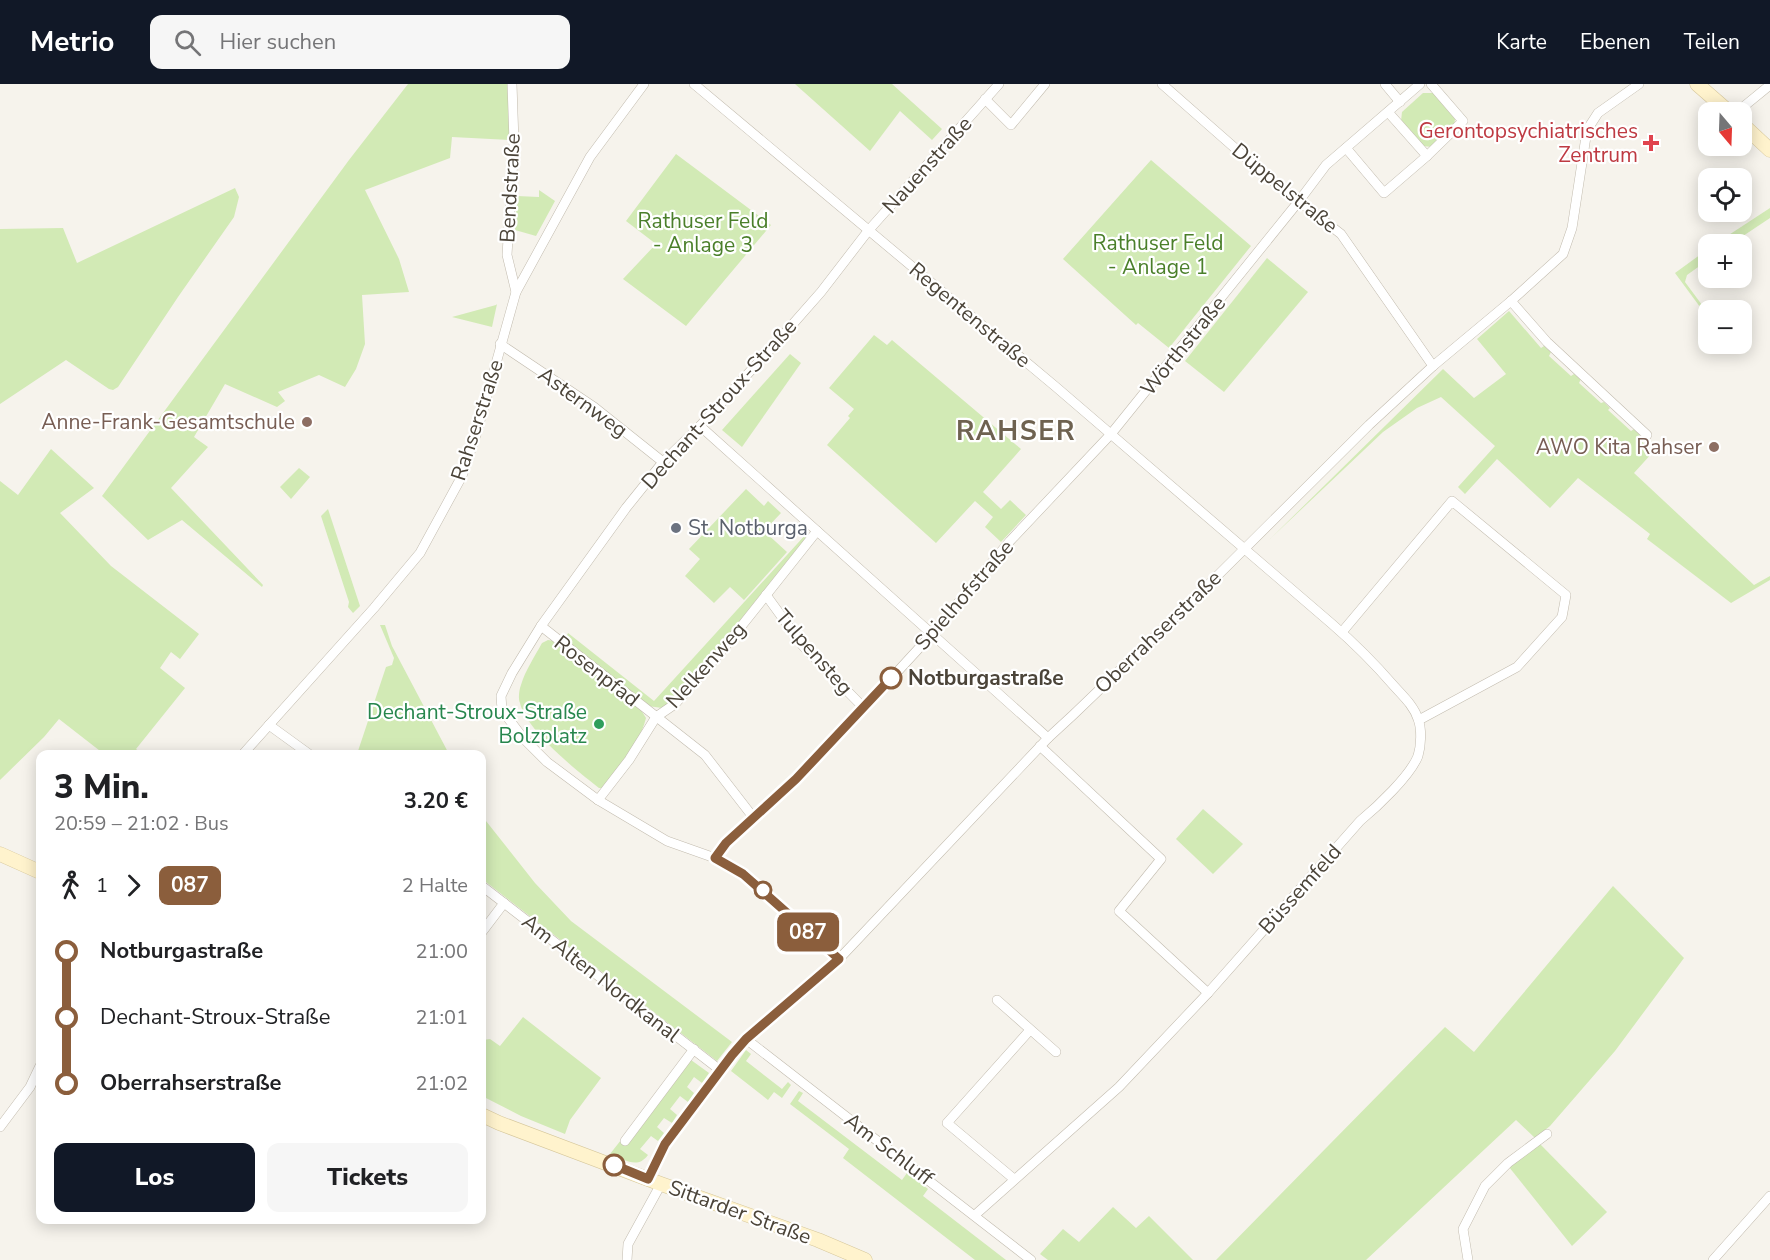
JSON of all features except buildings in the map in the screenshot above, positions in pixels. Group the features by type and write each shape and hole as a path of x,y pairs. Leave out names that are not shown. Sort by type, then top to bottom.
{"street":[{"name":"Bendstraße","path":"512,84 514,142 507,255 516,292"},
{"name":"Rahserstraße","path":"247,750 374,608 420,553 462,476 476,435 516,292 590,157 644,84"},
{"name":"Regentenstraße","path":"694,84 1112,434 1244,548"},
{"name":"Nauenstraße","path":"868,231 999,84"},
{"name":"Nauenstraße","path":"985,99 1011,125 1045,84"},
{"name":"Düppelstraße","path":"1162,84 1269,178 1341,234 1433,366"},
{"path":"1384,84 1400,102"},
{"name":"Wörthstraße","path":"1112,434 1326,165 1420,84"},
{"path":"1346,148 1384,193 1463,122 1431,84"},
{"name":"Oberrahserstraße","path":"627,1260 628,1244 655,1181 665,1144 746,1039 839,959 1040,746 1369,425 1433,366 1563,254 1572,228 1587,130 1598,113 1639,84"},
{"path":"1697,84 1718,102"},
{"path":"1749,102 1770,85"},
{"path":"1388,112 1427,156"},
{"path":"1752,133 1770,150"},
{"name":"Dechant-Stroux-Straße","path":"839,959 743,874 715,858 667,841 598,800 547,762 523,738 502,710 501,696 512,673 541,626 626,508 663,462 700,426 821,292 868,231"},
{"path":"1511,301 1547,342 1647,435"},
{"name":"Asternweg","path":"500,344 594,407 663,462"},
{"path":"700,426 1048,738"},
{"name":"Spielhofstraße","path":"715,858 726,843 796,779 864,708 932,633 1010,541 1112,434"},
{"path":"1244,548 1342,632 1372,661 1402,694 1419,720 1517,668 1563,617 1566,595 1452,501 1342,632"},
{"name":"Nelkenweg","path":"598,800 629,760 656,717 675,704 720,653 817,531"},
{"name":"Tulpensteg","path":"766,595 803,646 864,708"},
{"name":"Rosenpfad","path":"541,626 705,755 753,817"},
{"name":"Büssemfeld","path":"975,1215 1119,1087 1208,993 1360,821 1377,807 1409,771 1418,756 1421,741 1419,720"},
{"path":"269,725 303,750"},
{"path":"1040,746 1161,859 1119,911 1208,993"},
{"path":"0,854 36,870"},
{"name":"Am Alten Nordkanal","path":"486,889 720,1070"},
{"path":"486,927 504,903"},
{"path":"997,1000 1056,1052"},
{"path":"1014,1179 947,1123 1030,1030"},
{"name":"Am Schluff","path":"746,1039 1031,1260"},
{"path":"625,1141 693,1049"},
{"path":"30,1087 36,1074"},
{"path":"0,1127 36,1082"},
{"name":"Sittarder Straße","path":"486,1116 499,1123 818,1240 864,1260"},
{"path":"1468,1260 1463,1229 1485,1186 1508,1164 1547,1134"},
{"path":"1713,1260 1770,1196"}],"green space":[{"path":"408,84 510,84 511,140 452,137 450,158 365,190 399,259 409,292 362,295 365,344 356,369 345,387 319,375 278,392 285,401 277,407 225,384 194,437 208,447 171,488 263,585 262,587 182,520 148,540 102,496 349,160"},
{"path":"795,84 892,84 942,129 932,140 900,111 870,151"},
{"path":"1423,93 1433,93 1455,119 1454,128 1432,147 1423,146 1401,121 1402,112"},
{"name":"Rathuser Feld - Anlage 3","path":"676,154 771,225 686,326 623,279 656,244 626,221"},
{"name":"Rathuser Feld - Anlage 1","path":"1151,160 1251,246 1169,348 1138,323 1136,325 1063,259"},
{"path":"235,188 239,197 234,217 118,387 113,390 109,389 66,360 0,404 0,229 63,228 77,263"},
{"path":"539,190 555,201 536,236 515,230 517,196 539,197"},
{"path":"1770,208 1770,218 1746,234 1730,234 1752,222"},
{"path":"1698,256 1698,267 1687,275 1685,282 1698,300 1698,304 1675,273"},
{"path":"1267,258 1308,292 1224,392 1185,361"},
{"path":"496,305 492,327 452,317"},
{"path":"1509,311 1541,348 1544,346 1551,352 1549,356 1571,376 1574,374 1581,379 1579,383 1601,403 1604,402 1610,408 1608,410 1631,431 1634,429 1641,434 1638,438 1653,452 1634,473 1754,585 1770,576 1770,580 1731,603 1647,539 1650,534 1578,478 1550,508 1497,459 1465,494 1458,487 1495,446 1441,397 1417,408 1383,432 1269,540 1443,369 1474,398 1506,374 1477,339"},
{"path":"874,335 887,345 892,340 1021,449 983,492 1001,509 1010,500 1026,515 1001,542 985,527 993,517 975,501 936,543 827,445 850,418 848,416 854,409 829,388"},
{"path":"790,354 801,363 742,447 722,430"},
{"path":"51,449 94,488 60,513 111,566 199,634 180,659 171,652 160,668 185,688 137,750 99,750 59,719 0,780 0,481 18,495"},
{"path":"299,468 310,477 291,499 280,487"},
{"path":"746,489 764,506 768,501 781,513 764,531 787,552 744,600 730,587 714,603 685,576 700,559 689,549"},
{"path":"328,509 360,606 353,613 348,607 349,602 321,516"},
{"path":"807,533 808,535 703,667 673,701 662,708 648,706 565,640 568,633 654,701"},
{"path":"380,625 385,625 392,646 447,750 358,750 386,667 392,665 394,658"},
{"name":"Dechant-Stroux-Straße Bolzplatz","path":"548,640 554,641 604,683 641,710 646,718 634,746 602,788 599,788 553,749 524,714 519,699 520,687 542,643"},
{"path":"1203,809 1243,844 1213,874 1176,839"},
{"path":"486,821 535,883 571,921 732,1042 717,1061 486,882"},
{"path":"1613,886 1684,958 1615,1051 1550,1126 1535,1138 1516,1120 1366,1260 1216,1260 1445,1027 1474,1052"},
{"path":"523,1017 601,1078 570,1120 565,1134 521,1116 486,1098 486,1040 490,1039 500,1046"},
{"path":"746,1050 751,1054 746,1061 782,1089 788,1082 791,1085 782,1098 774,1092 768,1100 731,1071"},
{"path":"691,1060 709,1073 702,1083 694,1077 687,1087 694,1093 688,1102 680,1096 670,1109 677,1115 672,1123 664,1118 657,1127 664,1133 658,1141 651,1136 640,1149 648,1155 635,1163 610,1154 621,1140 627,1144"},
{"path":"799,1091 803,1093 798,1101 902,1180 907,1173 928,1189 923,1196 1006,1260 975,1260 843,1158 849,1149 790,1104"},
{"path":"1539,1143 1607,1212 1572,1246 1509,1167"},
{"path":"1113,1207 1136,1228 1149,1216 1193,1260 1048,1260 1040,1254 1063,1229 1079,1242"}],"bus line":[{"name":"087","path":"614,1165 648,1179 665,1144 732,1055 746,1039 839,959 743,874 715,858 726,843 796,779 891,678"}],"place":[{"name":"Gerontopsychiatrisches Zentrum","path":"1651,143"},
{"name":"Anne-Frank-Gesamtschule","path":"307,422"},
{"name":"AWO Kita Rahser","path":"1714,447"},
{"name":"St. Notburga","path":"676,528"},
{"name":"Notburgastraße","path":"891,678"},
{"name":"Dechant-Stroux-Straße Bolzplatz","path":"599,724"}],"district":[{"name":"RAHSER","path":"1016,431"}]}
